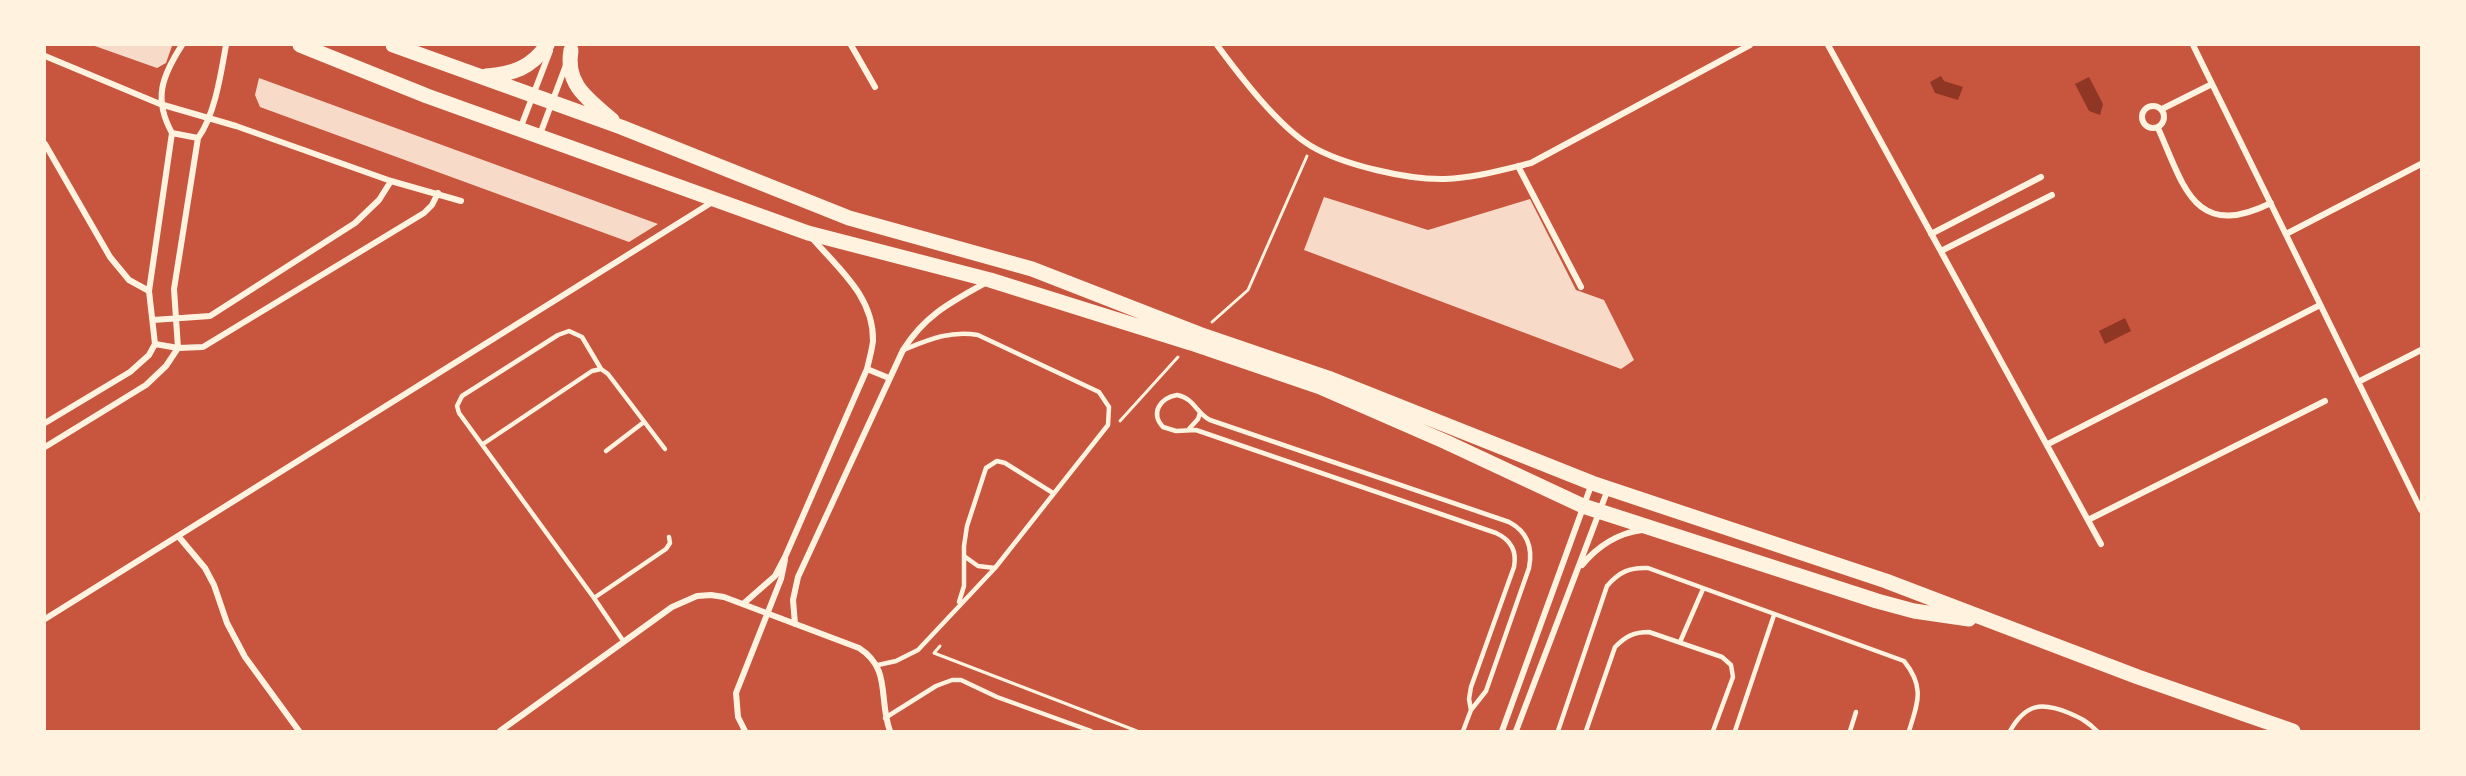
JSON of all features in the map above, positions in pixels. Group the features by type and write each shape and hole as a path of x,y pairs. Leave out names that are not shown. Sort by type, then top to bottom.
{"main road":[{"path":"300,45 520,130 808,233 1150,323 1328,378 1608,489 1886,581 2138,677 2293,731"},
{"path":"393,45 621,128 849,218 1032,270 1150,323"},
{"path":"483,77 518,71 529,65 547,45"},
{"path":"572,48 569,63 574,80 582,94 621,128"},
{"path":"1195,338 1320,387 1599,512 1877,601 1914,611 1990,621"}],"street":[{"path":"45,423 130,372 149,355 155,344 148,291 172,133 160,104 165,79 182,45"},
{"path":"45,447 147,385 166,366 178,348 174,289 198,138 208,119 226,45"},
{"path":"520,130 552,45"},
{"path":"851,45 875,87"},
{"path":"1217,45 1239,74 1311,146 1345,161 1389,173 1443,179 1491,174 1531,163 1750,45"},
{"path":"1828,45 2101,544"},
{"path":"2193,45 2421,510"},
{"path":"540,137 572,48"},
{"path":"45,56 160,104 236,126 392,181 461,201"},
{"path":"2162,109 2212,84"},
{"path":"2149,106 2158,106 2162,109 2164,121 2158,128 2149,128 2143,122 2145,109 2149,106"},
{"path":"2158,128 2191,199 2204,210 2242,215 2271,203"},
{"path":"172,133 198,138"},
{"path":"45,144 110,257 129,280 148,291"},
{"path":"2286,234 2421,164"},
{"path":"1518,166 1581,287"},
{"path":"1931,234 2041,177"},
{"path":"153,320 210,316 355,223 379,200 392,181"},
{"path":"155,344 178,348 203,346 424,213 432,205 438,193"},
{"path":"1941,251 2052,195"},
{"path":"45,619 715,201"},
{"path":"743,604 775,576 785,557 867,369 873,342 870,314 858,289 808,233"},
{"path":"795,624 793,600 798,577 903,350 919,327 932,315 990,280"},
{"path":"2048,444 2320,305"},
{"path":"2358,382 2421,350"},
{"path":"867,369 889,378"},
{"path":"2088,520 2325,401"},
{"path":"1502,731 1592,483"},
{"path":"1516,731 1608,489"},
{"path":"1578,570 1590,556 1612,540 1638,530 1655,530"},
{"path":"179,537 205,568 214,585 227,623 245,657 299,731"},
{"path":"745,731 738,717 736,693 782,579 785,557"},
{"path":"500,731 672,607 697,596 711,594 859,648 869,655 878,665 882,681 885,718 890,731"}],"lane":[{"path":"624,642 459,413 457,406 462,396 558,335 569,331 582,337 601,369 608,374 665,449"},
{"path":"878,665 896,661 928,642 958,606 995,568 1108,425 1109,407 1099,392 978,336 965,333 942,335 903,350"},
{"path":"483,444 592,371 601,369"},
{"path":"1463,731 1471,711 1486,691 1528,568 1530,548 1523,533 1509,522 1210,420 1194,403 1183,396 1170,396 1161,402 1157,412 1163,427 1176,431 1196,430 1486,530 1508,540 1515,553 1514,567 1471,687 1469,699 1471,711"},
{"path":"1189,429 1198,419 1200,412"},
{"path":"606,451 644,422"},
{"path":"958,606 964,586 967,526 989,465 997,461 1005,463 1053,493"},
{"path":"594,598 666,549 670,543 669,537"},
{"path":"964,556 978,566 995,568"},
{"path":"1558,731 1607,586 1615,577 1636,567 1648,568 1904,661 1914,674 1919,690 1909,731"},
{"path":"1680,642 1703,589"},
{"path":"1734,731 1774,615"},
{"path":"1586,731 1615,647 1624,638 1636,632 1649,632 1680,642 1722,657 1731,665 1733,677 1713,731"},
{"path":"885,718 936,686 952,680 961,680 997,697 1091,731"},
{"path":"2010,731 2025,712 2049,705 2088,721 2097,731"},
{"path":"1850,731 1856,712"}],"path":[{"path":"1114,427 1195,338 1248,290 1311,146"},
{"path":"941,644 934,653 1137,731"}],"shaded area":[{"path":"1941,76 1944,81 1963,87 1958,100 1935,93 1930,82"},
{"path":"2089,77 2103,104 2100,115 2089,111 2075,84"},
{"path":"2125,318 2131,331 2105,344 2099,331"}],"building":[{"path":"92,45 172,46 166,63 157,68"},
{"path":"259,78 658,224 629,242 260,107 255,95"},
{"path":"1324,197 1428,230 1530,199 1576,290 1604,300 1634,360 1621,369 1304,250"}]}
